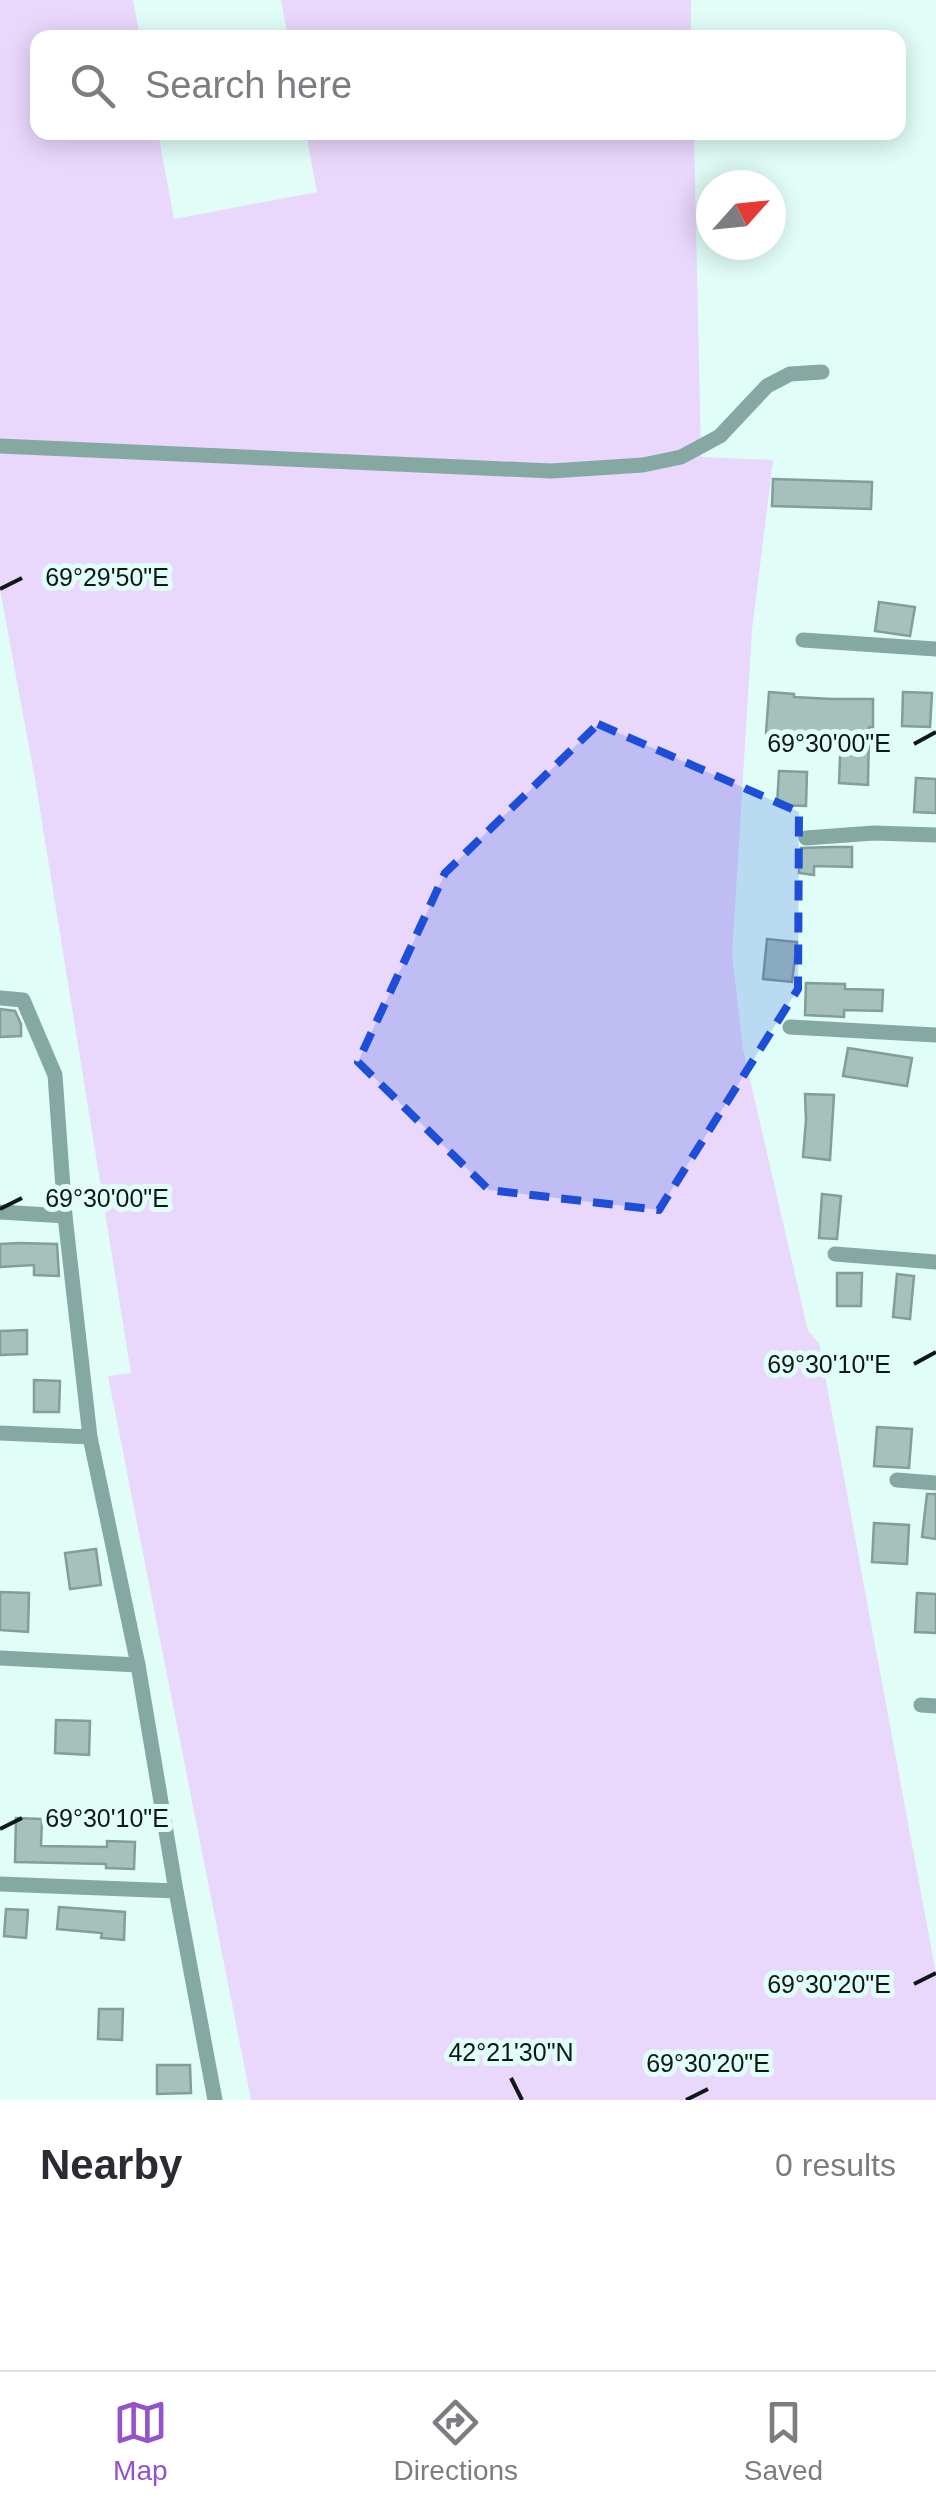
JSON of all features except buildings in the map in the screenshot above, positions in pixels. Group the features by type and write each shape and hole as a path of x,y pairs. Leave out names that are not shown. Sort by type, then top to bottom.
{"street":[{"path":"0,446 551,471 644,465 680,456 720,436 767,386 790,374 822,372"},
{"path":"803,640 936,650"},
{"path":"806,838 874,833 936,835"},
{"path":"0,998 23,1000 55,1075 65,1216 90,1437 138,1665 216,2100"},
{"path":"790,1027 936,1035"},
{"path":"0,1212 65,1216"},
{"path":"835,1254 936,1262"},
{"path":"0,1433 90,1437"},
{"path":"898,1480 936,1482"},
{"path":"0,1658 138,1665"},
{"path":"0,1884 176,1891"}],"highlighted area":[{"path":"598,724 799,812 798,989 659,1210 489,1190 358,1062 445,873"}],"shaded area":[{"path":"0,0 133,0 139,30 30,30 30,140 159,140 174,219 317,192 307,140 694,140 701,457 773,460 752,630 732,955 743,1049 808,1331 819,1343 936,1974 936,2100 251,2100 108,1376 131,1373 36,785 0,589"},
{"path":"281,0 691,0 691,30 287,30"}]}
